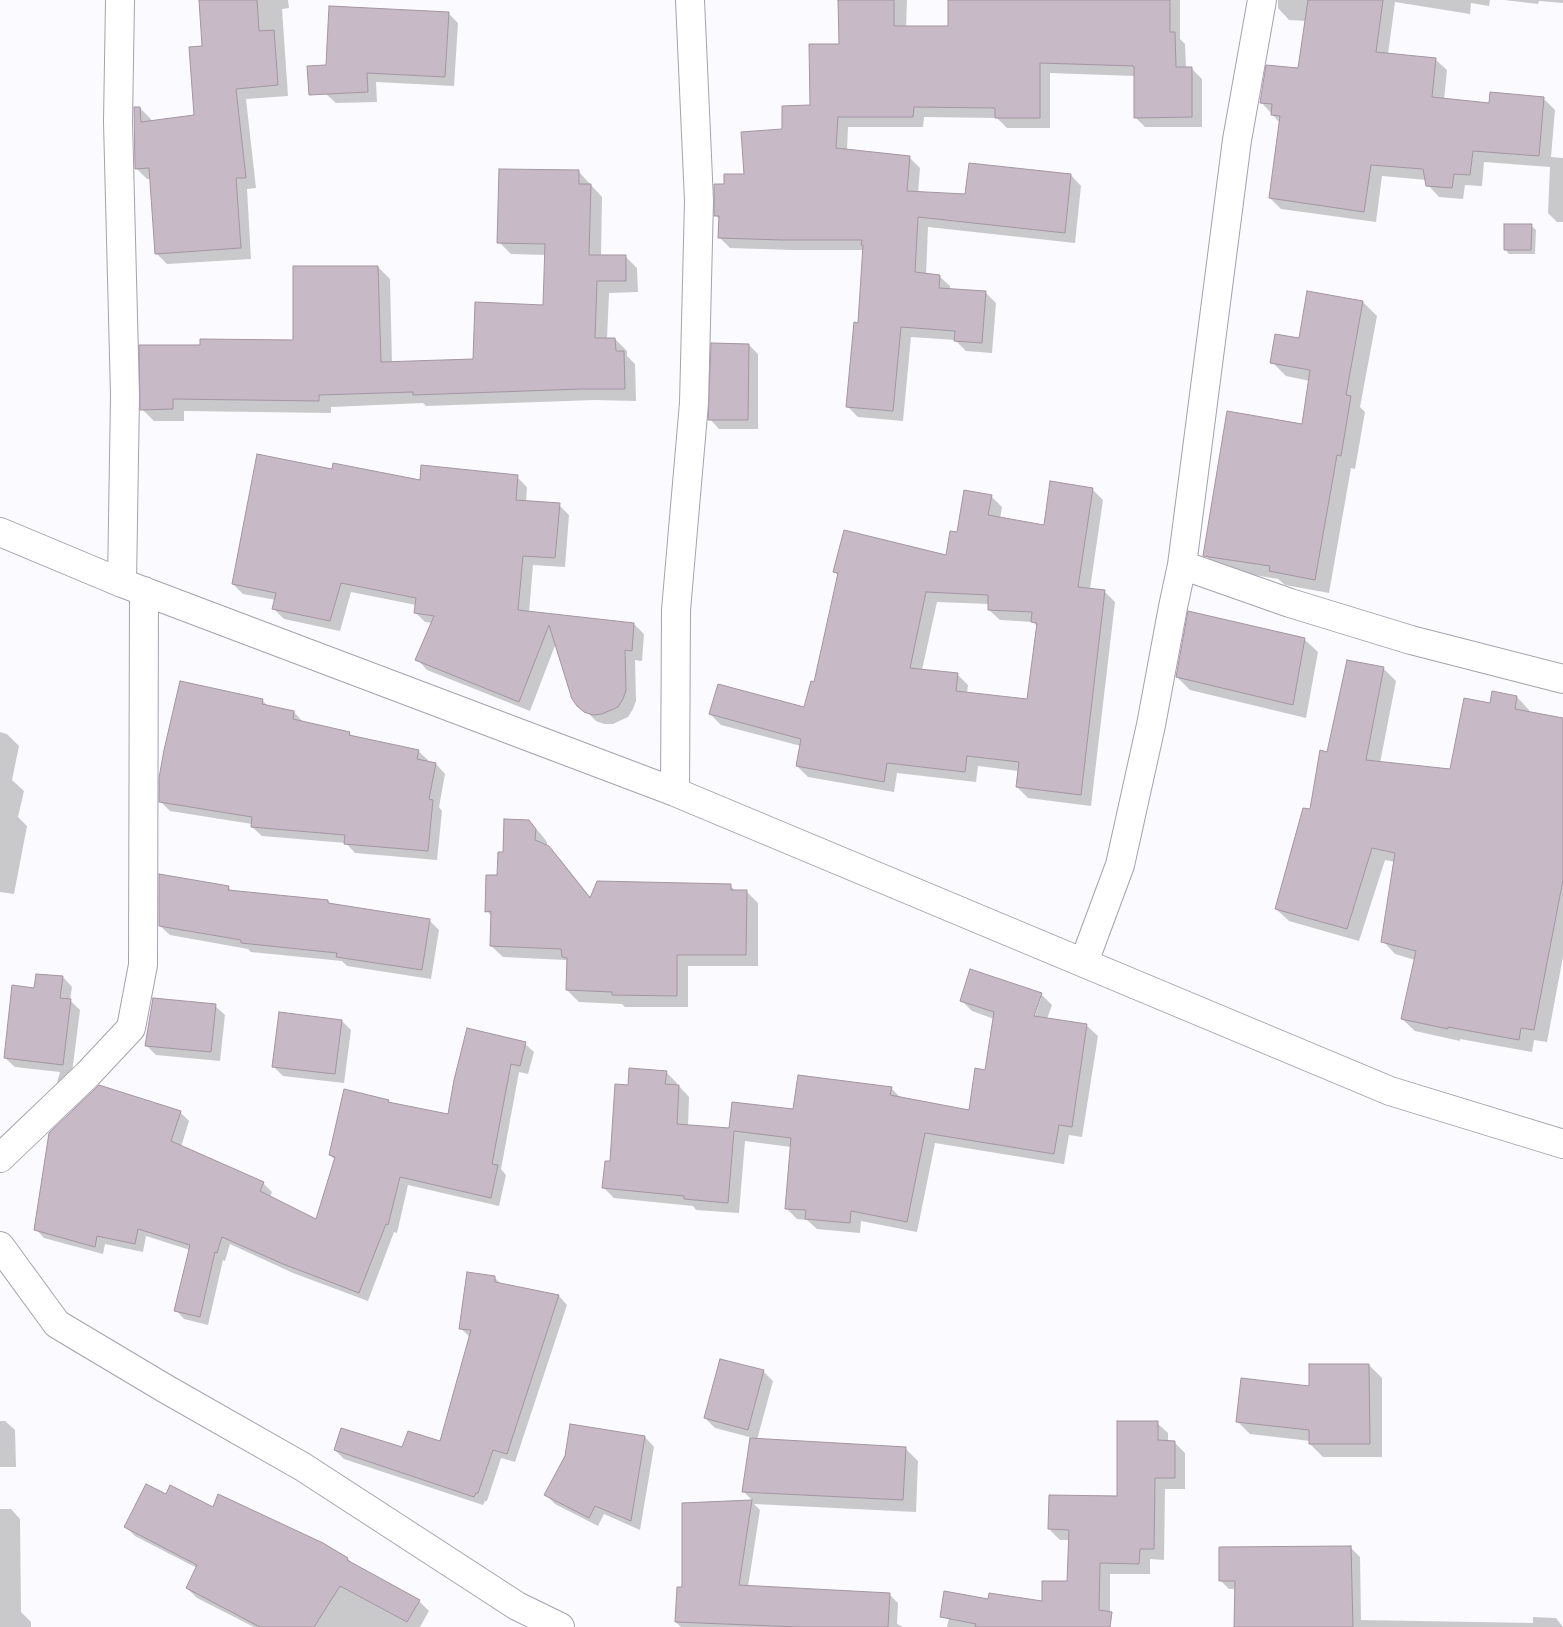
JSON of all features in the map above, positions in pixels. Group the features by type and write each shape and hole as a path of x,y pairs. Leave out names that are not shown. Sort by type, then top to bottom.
{"street":[{"path":"0,1158 88,1074 131,1028 143,965 118,122 120,0"},
{"path":"675,792 676,610 694,402 699,201 690,0"},
{"path":"1084,962 1120,865 1151,726 1182,565 1237,140 1262,0"},
{"path":"0,532 133,587 675,792 1390,1091 1563,1144"},
{"path":"1182,565 1290,603 1402,637 1563,679"},
{"path":"0,1246 58,1324 166,1389 303,1467 517,1606 560,1627"}],"building":[{"path":"199,0 257,0 259,31 274,30 278,85 236,89 246,178 236,178 241,248 155,254 149,168 135,169 134,107 140,107 141,122 194,115 189,47 202,46"},
{"path":"838,0 894,0 894,26 948,26 948,0 1170,0 1170,32 1175,32 1176,67 1192,67 1192,117 1134,118 1134,66 1040,63 1040,118 995,118 995,108 914,107 913,117 838,117 836,148 910,156 907,191 965,194 969,163 1071,174 1065,233 918,217 915,272 940,275 939,288 986,291 982,343 954,341 955,331 901,327 893,411 846,407 854,322 858,323 862,240 718,238 719,216 714,216 714,184 724,184 724,174 744,174 741,132 782,129 782,106 810,105 809,44 839,44"},
{"path":"1308,0 1383,0 1376,52 1436,58 1432,97 1489,103 1490,92 1544,97 1539,156 1473,151 1470,175 1454,174 1452,188 1426,186 1423,169 1371,165 1364,212 1269,198 1280,116 1271,115 1272,104 1260,103 1266,65 1298,68"},
{"path":"329,6 449,12 445,77 367,73 368,92 309,95 307,66 326,65"},
{"path":"499,169 579,170 579,184 591,184 589,255 626,255 626,281 597,281 595,338 615,338 616,351 624,351 625,389 413,395 413,392 319,395 319,401 173,399 173,409 140,410 139,345 200,345 200,339 293,340 293,266 378,266 381,362 473,359 475,302 543,305 545,244 497,243"},
{"path":"1504,224 1532,224 1531,250 1504,250"},
{"path":"1307,291 1363,301 1346,395 1351,396 1341,456 1337,455 1315,580 1269,571 1270,566 1203,556 1227,411 1302,424 1310,370 1270,363 1275,334 1299,338"},
{"path":"711,343 749,344 748,420 708,420"},
{"path":"257,454 332,469 333,463 420,480 421,465 518,475 516,500 560,503 555,558 523,556 518,610 634,623 632,651 625,650 626,690 618,707 602,714 593,715 584,712 577,706 572,699 549,625 519,702 415,660 434,616 414,613 416,598 341,583 330,621 272,609 276,593 232,584"},
{"path":"1050,481 1093,488 1078,587 1105,590 1081,795 1016,787 1019,762 967,756 965,772 887,763 884,782 796,766 801,739 709,714 718,684 804,707 811,681 814,682 838,573 833,572 844,530 946,555 950,531 957,532 964,490 992,495 988,515 1044,525","holes":["926,592 988,595 988,610 1032,612 1031,622 1037,623 1027,699 956,691 958,673 910,668"]},
{"path":"1188,611 1305,638 1293,705 1176,677"},
{"path":"1347,660 1384,667 1366,760 1450,769 1464,698 1490,703 1492,691 1517,696 1515,709 1563,718 1563,880 1534,1030 1521,1028 1519,1040 1448,1027 1448,1029 1401,1019 1416,951 1381,942 1395,853 1372,848 1347,929 1275,909 1303,808 1310,809 1320,750 1327,752"},
{"path":"180,681 263,699 262,704 294,711 293,719 350,732 349,735 419,750 417,759 436,763 429,799 433,800 428,851 344,844 345,835 251,827 252,817 159,802 159,778"},
{"path":"504,819 529,820 536,829 535,840 549,846 590,898 597,881 731,884 731,890 747,890 746,955 677,955 677,996 612,995 612,992 566,990 567,958 562,957 561,949 490,946 491,911 485,912 486,875 497,875 498,852 503,852"},
{"path":"159,874 229,886 228,890 328,900 328,903 430,919 422,970 336,957 337,953 241,943 241,940 159,926"},
{"path":"970,969 1042,993 1034,1016 1087,1024 1072,1127 1059,1125 1054,1154 925,1133 907,1222 851,1211 850,1223 805,1219 806,1210 785,1209 791,1138 734,1131 728,1203 684,1199 684,1196 602,1188 605,1161 610,1161 615,1084 628,1085 629,1068 667,1071 665,1084 679,1085 677,1124 729,1128 732,1102 793,1109 798,1075 892,1087 890,1095 969,1110 975,1068 985,1070 994,1012 960,1001"},
{"path":"36,974 63,976 60,998 71,999 63,1065 4,1058 12,985 34,988"},
{"path":"153,998 216,1004 211,1052 145,1046"},
{"path":"279,1012 342,1020 335,1074 272,1067"},
{"path":"467,1028 526,1042 520,1066 511,1064 492,1164 498,1165 491,1198 400,1177 388,1225 386,1224 359,1293 283,1264 222,1237 217,1253 215,1252 200,1317 174,1311 190,1245 138,1229 135,1244 97,1236 95,1247 34,1230 49,1133 99,1085 181,1111 171,1141 264,1182 260,1191 316,1219 335,1157 329,1155 344,1089 389,1100 388,1102 448,1114"},
{"path":"467,1272 495,1276 495,1282 559,1295 507,1454 493,1450 478,1493 474,1497 334,1450 341,1428 402,1447 408,1431 440,1441 471,1330 459,1329"},
{"path":"720,1359 764,1370 748,1430 704,1418"},
{"path":"1309,1364 1369,1364 1370,1444 1309,1444 1309,1430 1236,1422 1241,1378 1309,1386"},
{"path":"1117,1421 1158,1421 1158,1440 1175,1441 1175,1478 1155,1478 1154,1549 1140,1549 1139,1564 1100,1563 1099,1610 1112,1612 1110,1627 975,1627 976,1624 940,1617 944,1591 988,1599 989,1593 1042,1601 1042,1581 1067,1581 1069,1530 1048,1529 1049,1495 1117,1496"},
{"path":"570,1424 645,1436 631,1521 595,1506 589,1518 544,1495 565,1456"},
{"path":"750,1438 906,1447 903,1500 742,1492"},
{"path":"146,1484 166,1494 170,1485 213,1507 218,1494 323,1543 348,1558 347,1560 420,1600 407,1622 340,1586 314,1627 260,1627 186,1588 197,1565 124,1527"},
{"path":"752,1500 739,1585 890,1593 888,1627 798,1627 675,1622 677,1587 682,1587 682,1503"},
{"path":"1351,1546 1353,1627 1234,1627 1235,1581 1219,1581 1219,1547"}]}
